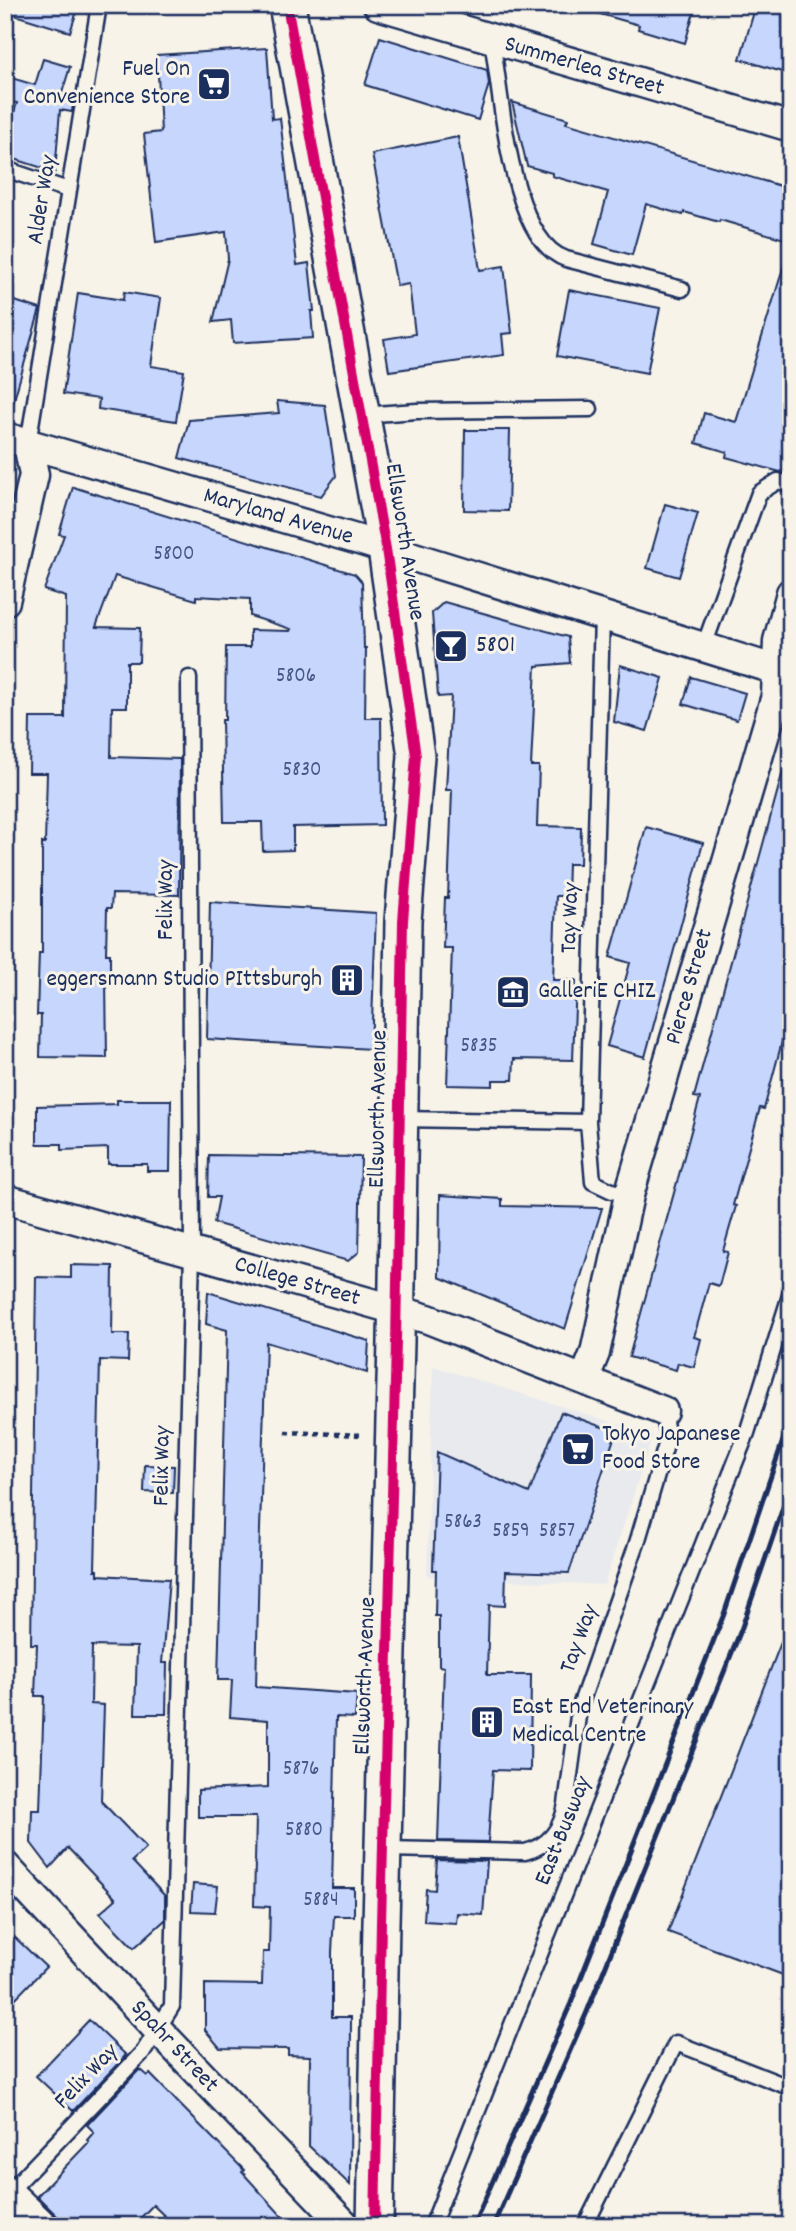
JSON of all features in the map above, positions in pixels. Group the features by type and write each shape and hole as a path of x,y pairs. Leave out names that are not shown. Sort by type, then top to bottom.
{"street":[{"name":"Ellsworth Avenue","path":"287,5 386,549 416,756 403,921 397,1310 375,2226"},
{"name":"Summerlea Street","path":"379,5 492,41 791,127"},
{"name":"Maryland Avenue","path":"17,440 386,549 784,672"},
{"path":"5,601 34,475 17,440"},
{"name":"Pierce Street","path":"584,1380 595,1353 629,1195 784,672 778,640 791,593"},
{"name":"College Street","path":"5,1199 428,1319 663,1411"},
{"name":"Spahr Street","path":"5,1867 346,2226"},
{"path":"7,2191 44,2226"}],"lane":[{"name":"Alder Way","path":"17,440 68,190 99,5"},
{"path":"492,41 513,176 530,222 542,243 559,257 682,289"},
{"path":"5,169 68,190"},
{"path":"361,415 417,411 590,409"},
{"path":"704,646 758,494 778,481 791,485"},
{"name":"Tay Way","path":"602,616 588,1122 593,1182 629,1195"},
{"name":"Felix Way","path":"7,2191 144,2051 172,2006 192,1253 189,678"},
{"path":"399,1119 588,1122"},
{"name":"East Busway","path":"432,2226 747,1433 791,1292"},
{"name":"Tay Way","path":"383,1849 525,1852 544,1845 555,1833 564,1816 579,1709 637,1544 668,1437 663,1411"},
{"path":"585,2226 676,2043 791,2088"}],"path":[{"path":"285,1432 372,1435"}],"shaded area":[{"path":"433,1366 653,1435 604,1585 427,1576"}],"building":[{"path":"5,5 79,5 70,32 5,12"},
{"path":"594,5 696,5 685,43 638,29 639,25 593,12"},
{"path":"756,5 791,5 791,41 782,72 740,59"},
{"path":"380,37 487,70 489,84 478,120 365,85"},
{"path":"267,48 272,119 280,118 297,265 309,263 314,311 311,311 313,338 233,343 231,320 213,322 228,259 226,232 156,242 144,134 161,132 157,55"},
{"path":"43,59 70,67 62,93 74,97 72,112 60,110 55,172 5,156 5,140 17,103 5,101 5,76 35,85"},
{"path":"512,102 568,119 566,123 791,189 791,241 720,220 719,222 684,212 683,215 646,204 632,255 594,244 608,192 527,166"},
{"path":"458,137 480,270 504,266 512,333 502,334 504,355 389,371 384,339 415,334 409,284 397,286 372,154"},
{"path":"784,265 791,266 791,451 784,473 726,457 727,452 696,443 704,413 736,422"},
{"path":"569,290 660,308 647,373 557,356"},
{"path":"124,292 161,298 151,366 184,371 176,421 98,409 99,399 63,394 78,293 123,300"},
{"path":"5,298 40,309 11,410 5,409"},
{"path":"277,401 325,405 336,476 321,496 179,458 189,420 279,413"},
{"path":"465,430 510,430 508,511 464,510"},
{"path":"73,487 355,574 362,582 366,648 365,718 381,718 382,825 293,827 293,850 263,851 262,822 224,822 222,720 225,720 226,647 250,647 250,630 291,629 250,616 250,599 196,596 196,600 115,576 96,627 140,628 139,662 127,662 127,707 112,707 111,757 180,759 179,895 112,894 111,908 107,908 106,954 110,954 110,979 106,979 107,1058 40,1057 41,1015 37,1015 39,953 42,953 42,843 45,844 47,773 29,773 30,718 65,718 66,597 44,590 64,535 59,534"},
{"path":"665,504 698,513 679,577 647,568"},
{"path":"444,602 568,637 570,663 536,666 531,766 539,766 537,826 581,827 580,864 568,864 567,896 556,896 553,980 576,980 573,1060 514,1059 513,1080 493,1080 493,1086 447,1085 452,948 443,948 445,898 448,898 452,790 446,790 451,696 438,697 432,613"},
{"path":"620,665 663,678 647,731 614,722"},
{"path":"691,677 745,693 737,720 683,704"},
{"path":"783,771 791,771 791,1008 764,1109 760,1108 733,1205 736,1206 723,1251 728,1252 719,1286 709,1283 694,1337 701,1339 694,1367 678,1363 676,1370 629,1357 700,1098 694,1097"},
{"path":"646,827 703,843 645,1057 607,1046 630,963 610,957"},
{"path":"210,902 376,913 371,1049 207,1039"},
{"path":"117,1100 171,1100 170,1171 147,1171 147,1164 108,1164 108,1148 62,1150 62,1144 37,1144 37,1106 117,1104"},
{"path":"209,1155 361,1157 359,1252 348,1261 214,1223 219,1197 208,1197"},
{"path":"440,1195 502,1199 502,1206 602,1208 565,1329 439,1277"},
{"path":"71,1265 113,1266 112,1334 129,1334 128,1361 100,1360 95,1570 98,1570 98,1575 169,1579 162,1663 167,1663 166,1714 135,1714 137,1647 92,1646 91,1704 104,1705 101,1801 146,1848 132,1861 165,1896 165,1920 134,1948 100,1913 116,1899 68,1848 50,1868 31,1843 32,1810 40,1810 44,1696 35,1696 37,1644 31,1644 36,1277 71,1278"},
{"path":"208,1292 369,1341 367,1373 266,1342 256,1687 357,1694 355,1718 336,1717 332,1888 354,1888 354,1916 334,1916 332,1952 332,2017 351,2017 350,2185 309,2146 310,2056 288,2055 288,2049 220,2048 205,2030 205,1984 262,1985 263,1952 269,1952 270,1907 254,1906 256,1817 198,1817 198,1790 268,1787 268,1720 230,1717 232,1680 218,1680 227,1330 206,1324"},
{"path":"561,1412 616,1432 569,1573 506,1571 505,1606 489,1605 487,1675 531,1675 530,1771 493,1770 488,1842 438,1841 444,1667 439,1666 439,1616 435,1616 436,1570 433,1570 437,1452 529,1493"},
{"path":"145,1465 174,1466 173,1493 144,1492"},
{"path":"789,1622 791,1623 791,1978 668,1932"},
{"path":"437,1860 487,1861 483,1915 457,1913 456,1923 424,1921 426,1889 435,1890"},
{"path":"193,1884 218,1886 215,1912 191,1911"},
{"path":"5,1928 46,1967 5,2009"},
{"path":"89,2020 126,2055 73,2111 36,2076"},
{"path":"140,2069 148,2076 150,2074 244,2170 242,2172 291,2226 175,2226 153,2205 133,2226 67,2226 37,2196 89,2142 87,2140 94,2132 87,2125"}],"railway":[{"path":"473,2226 571,2003 724,1614 791,1417"},
{"path":"493,2226 587,2012 741,1630 791,1484"}],"cycle path":[{"path":"287,5 386,549 416,756 403,921 375,2226"}],"place":[{"name":"Fuel On Convenience Store","path":"214,84"},
{"name":"5801","path":"451,646"},
{"name":"eggersmann Studio PIttsburgh","path":"347,980"},
{"name":"GalleriE CHIZ","path":"513,992"},
{"name":"Tokyo Japanese Food Store","path":"578,1449"},
{"name":"East End Veterinary Medical Centre","path":"487,1722"}]}
